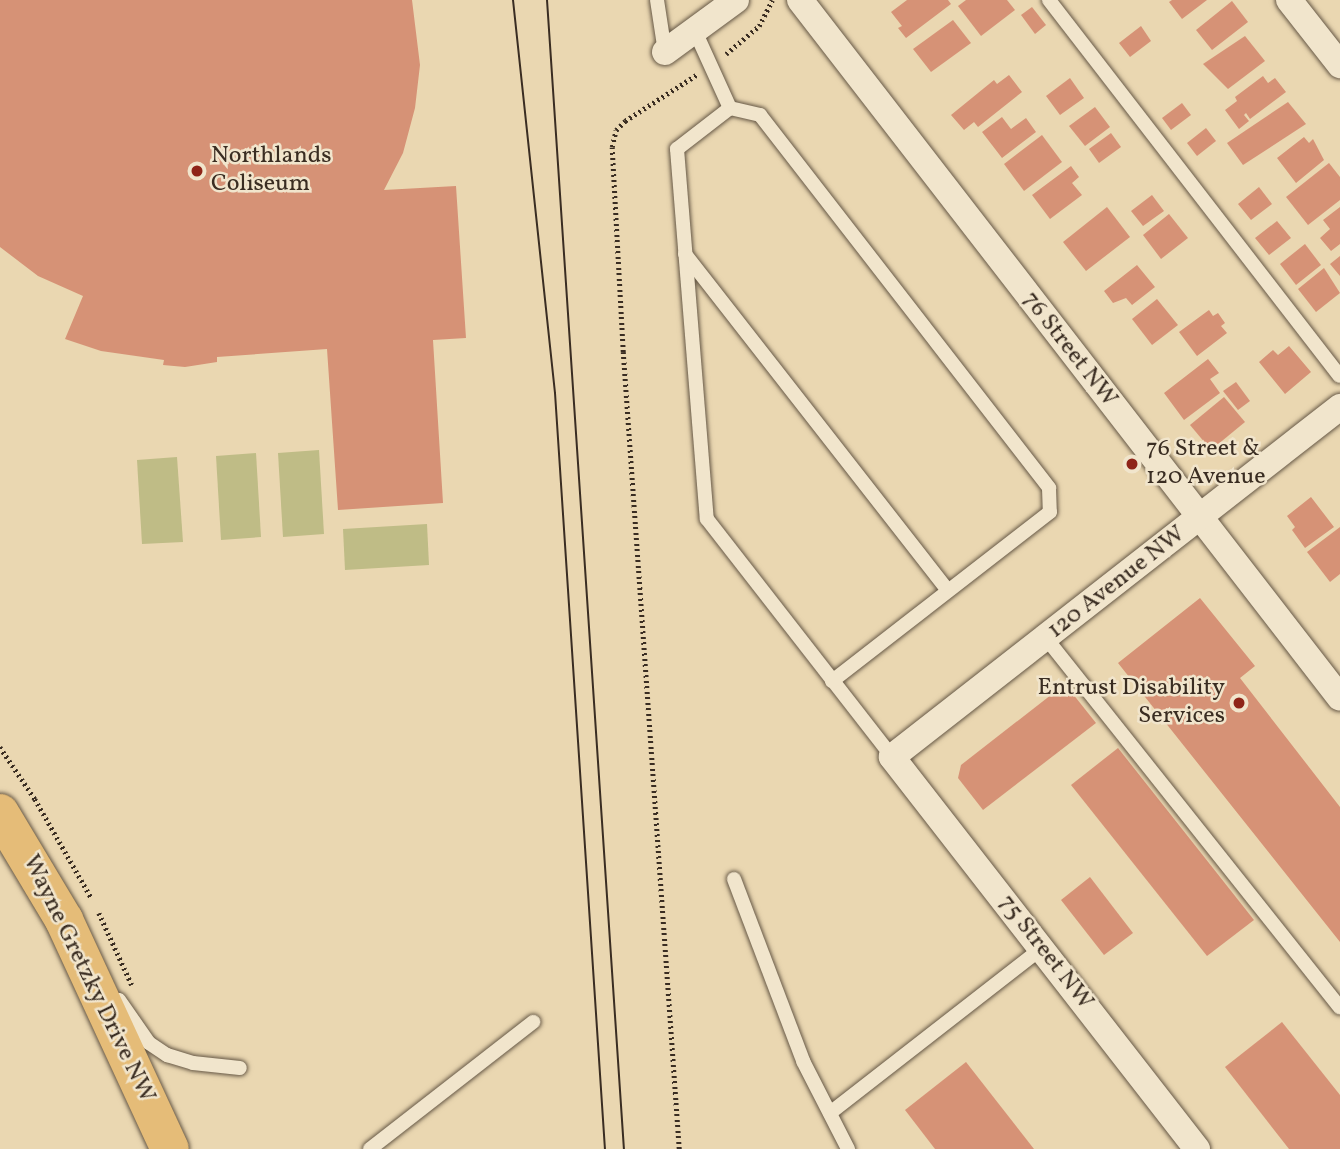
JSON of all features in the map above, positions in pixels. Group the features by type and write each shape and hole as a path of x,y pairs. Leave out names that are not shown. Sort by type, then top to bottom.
{"main road":[{"name":"Wayne Gretzky Drive NW","path":"0,813 64,920 170,1149"}],"street":[{"path":"665,52 736,0"},
{"name":"76 Street NW","path":"800,0 1340,698"},
{"path":"1289,0 1340,65"},
{"name":"120 Avenue NW","path":"892,757 1340,407"},
{"name":"75 Street NW","path":"892,757 1197,1149"}],"lane":[{"path":"657,0 665,52"},
{"path":"1049,0 1340,376"},
{"path":"695,32 730,108"},
{"path":"730,108 677,149 707,519 892,757"},
{"path":"730,108 760,115 1049,488 1050,512 832,681"},
{"path":"685,254 948,591"},
{"path":"1046,638 1340,1007"},
{"path":"734,879 803,1061 848,1149"},
{"path":"64,920 149,1043 167,1055 193,1063 240,1068"},
{"path":"830,1113 1041,949"},
{"path":"370,1149 533,1022"}],"path":[{"path":"680,1149 623,352 612,148 616,130 625,121 710,64 759,26 772,0"}],"shaded area":[{"path":"319,450 324,534 283,537 278,453"},
{"path":"256,453 261,537 221,540 216,456"},
{"path":"177,457 183,542 142,544 137,460"},
{"path":"427,524 429,565 345,570 343,529"}],"building":[{"name":"Northlands Coliseum","path":"0,0 412,0 420,65 415,108 403,153 384,190 456,186 466,338 433,340 443,503 338,510 327,349 217,357 217,362 185,367 163,365 164,360 101,351 65,339 83,296 38,276 0,247"},
{"path":"907,0 948,0 951,4 906,38 898,28 902,26 891,12"},
{"path":"966,0 1007,0 1015,10 981,36 958,6"},
{"path":"1207,0 1182,19 1169,2"},
{"path":"1232,1 1248,22 1212,50 1196,30"},
{"path":"1032,7 1046,25 1035,34 1021,15"},
{"path":"953,20 971,43 931,72 913,49"},
{"path":"1141,26 1151,41 1130,57 1119,43"},
{"path":"1245,36 1265,61 1228,89 1203,64"},
{"path":"1009,75 1022,92 978,127 974,122 964,130 951,115 994,80 997,84"},
{"path":"1263,76 1268,83 1275,78 1286,92 1250,119 1246,113 1244,115 1249,121 1239,129 1225,110 1237,101 1235,97"},
{"path":"1070,78 1084,98 1060,115 1046,96"},
{"path":"1288,102 1306,124 1243,165 1227,143"},
{"path":"1182,103 1191,115 1171,130 1162,118"},
{"path":"1095,107 1110,127 1085,146 1069,126"},
{"path":"1002,117 1011,129 1026,118 1036,132 1002,158 982,132"},
{"path":"1206,128 1216,141 1197,156 1187,143"},
{"path":"1111,133 1121,147 1099,163 1089,149"},
{"path":"1042,135 1062,162 1024,191 1004,164"},
{"path":"1304,137 1309,143 1313,139 1324,160 1296,183 1277,158"},
{"path":"1329,163 1340,177 1340,200 1308,225 1286,197"},
{"path":"1071,166 1079,177 1072,183 1082,195 1050,219 1032,195"},
{"path":"1259,187 1272,204 1251,220 1238,204"},
{"path":"1152,195 1164,211 1143,226 1131,211"},
{"path":"1107,207 1130,237 1086,271 1063,242"},
{"path":"1340,207 1340,244 1331,251 1320,238 1330,229 1323,220"},
{"path":"1169,214 1188,238 1161,259 1143,235"},
{"path":"1277,221 1291,238 1269,255 1255,238"},
{"path":"1305,244 1321,265 1296,285 1280,264"},
{"path":"1340,256 1340,276 1330,264"},
{"path":"1137,265 1155,287 1132,305 1126,298 1113,303 1104,291"},
{"path":"1324,268 1340,293 1316,312 1298,289"},
{"path":"1157,299 1178,325 1152,345 1132,319"},
{"path":"1209,310 1213,316 1218,313 1225,323 1221,326 1227,333 1197,356 1179,332"},
{"path":"1289,346 1311,372 1285,394 1259,362 1273,350 1278,355"},
{"path":"1208,359 1219,373 1210,379 1220,393 1184,420 1164,393"},
{"path":"1236,382 1250,401 1238,410 1223,391"},
{"path":"1224,397 1245,422 1211,450 1190,425"},
{"path":"1311,497 1334,527 1305,548 1292,530 1295,527 1287,516"},
{"path":"1340,527 1340,574 1330,582 1307,552"},
{"path":"1200,598 1255,666 1240,678 1340,807 1340,942 1118,663"},
{"path":"1065,684 1096,723 983,810 958,778 961,765"},
{"path":"1118,748 1254,920 1207,956 1071,785"},
{"path":"1090,877 1133,933 1104,955 1061,900"},
{"path":"1282,1022 1340,1095 1340,1149 1289,1149 1225,1067"},
{"path":"966,1062 1034,1149 935,1149 905,1110"}],"tram line":[{"path":"513,0 555,393 605,1149"},
{"path":"547,0 624,1149"}],"place":[{"name":"Northlands Coliseum","path":"197,171"},
{"name":"76 Street & 120 Avenue","path":"1132,464"},
{"name":"Entrust Disability Services","path":"1239,703"}]}
